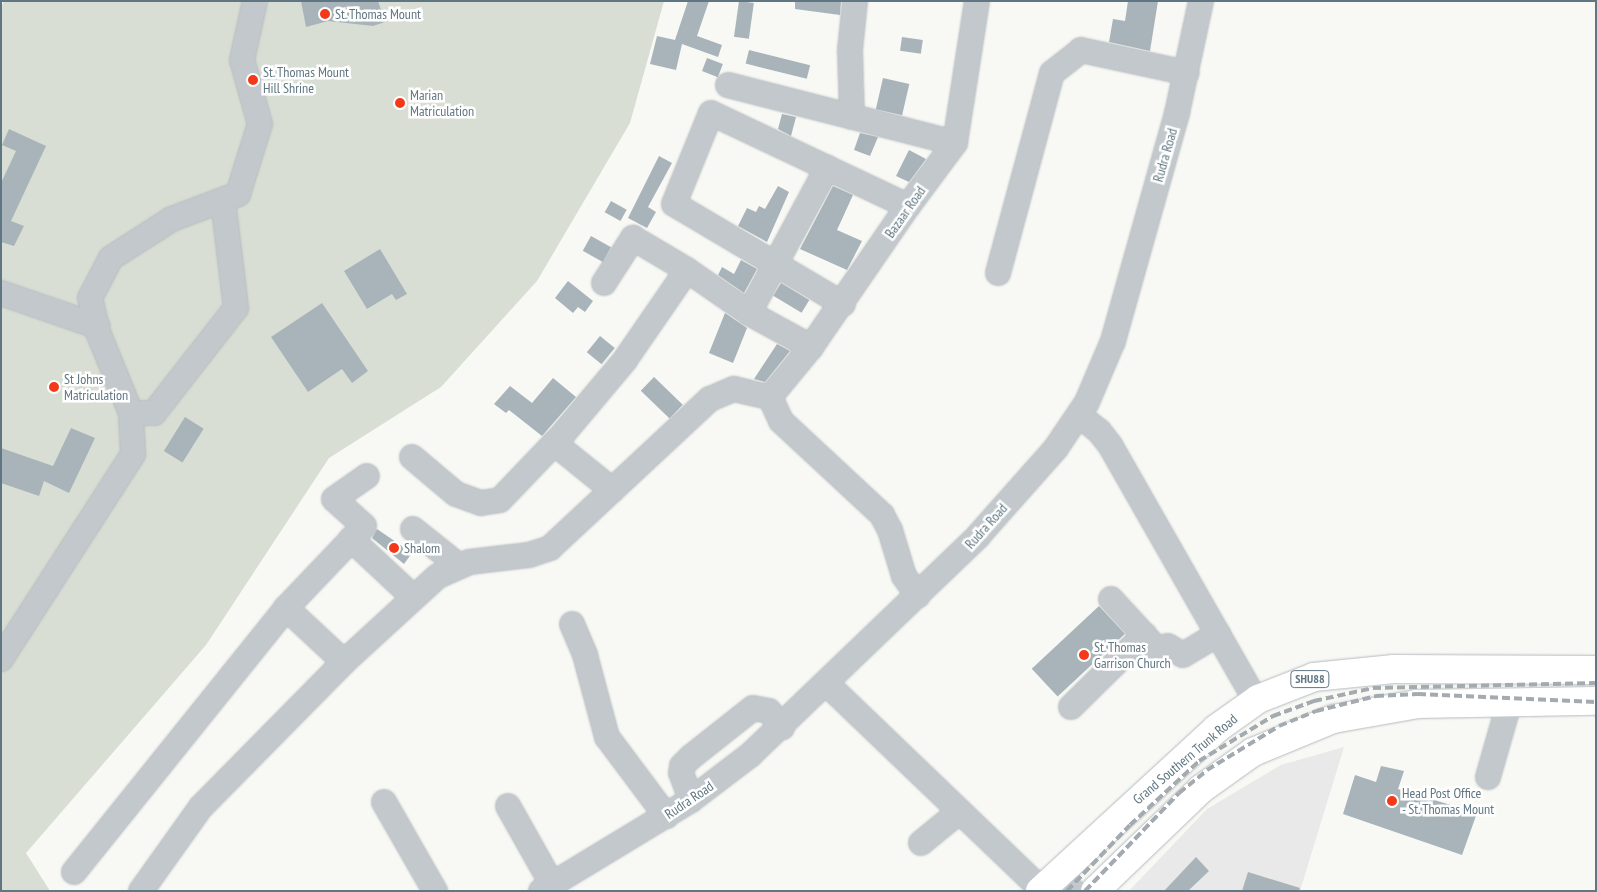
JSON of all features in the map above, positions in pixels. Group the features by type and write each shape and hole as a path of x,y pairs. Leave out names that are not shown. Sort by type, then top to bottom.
{"main road":[{"name":"Grand Southern Trunk Road","path":"1051,887 1083,850 1216,730 1256,701 1314,677 1394,669 1596,670"},
{"path":"1083,850 1102,883 1201,789 1253,752 1342,718 1417,704 1509,704 1596,701"}],"street":[{"path":"131,413 154,413 236,308 230,197 260,124 242,60 255,1"},
{"path":"852,117 850,50 855,1"},
{"name":"Bazaar Road","path":"770,397 812,347 908,206 955,143 977,1"},
{"name":"Rudra Road","path":"547,888 691,800 782,727 978,536 1056,448 1079,415 1113,341 1187,73 1201,1"},
{"path":"998,273 1052,73 1081,50 1187,73"},
{"path":"728,85 955,143"},
{"path":"843,304 674,204 711,113 908,206"},
{"path":"749,313 827,168"},
{"path":"1,659 133,454 131,413 97,326 90,298 111,258 172,219 230,197"},
{"path":"604,283 634,238 687,270 749,313 812,347"},
{"path":"412,457 456,494 481,503 500,500 554,443 625,360 687,270"},
{"path":"1,293 29,305 97,326"},
{"path":"141,891 201,807 344,662 438,576 468,562 529,555 550,548 710,398 734,389 770,397 781,421 882,515 890,530 904,576 918,596"},
{"path":"1079,415 1099,431 1110,445 1256,701"},
{"path":"554,443 612,490"},
{"path":"74,872 286,608 364,526 334,499 367,476"},
{"path":"413,529 459,566"},
{"path":"351,539 414,598"},
{"path":"1111,599 1157,649 1168,646 1183,655 1218,634"},
{"path":"286,608 344,662"},
{"path":"572,624 585,655 607,737 666,816"},
{"path":"1071,707 1144,635"},
{"path":"827,684 960,811 1051,887"},
{"path":"1488,777 1509,704"},
{"path":"691,800 681,773 682,766 691,757 753,708 769,711 782,727"},
{"path":"384,802 435,891"},
{"path":"508,806 547,888"},
{"path":"922,843 960,811"}],"shaded area":[{"name":"St. Thomas Mount","path":"4,1 664,1 630,123 537,281 441,387 329,458 206,645 26,853 50,891 1,891 1,7"},
{"path":"1344,747 1300,891 1129,891 1207,809 1281,765"}],"building":[{"name":"St. Thomas Mount","path":"301,1 378,1 385,22 373,26 328,21 306,27"},
{"path":"688,1 709,1 697,36 722,45 718,57 682,44 676,70 650,64 657,36 675,40"},
{"path":"739,1 754,3 749,39 734,37"},
{"path":"795,1 841,1 840,15 795,9"},
{"path":"1128,1 1158,1 1150,51 1109,42 1113,19 1125,21"},
{"path":"902,37 923,40 921,54 900,51"},
{"path":"749,50 810,65 807,79 746,64"},
{"path":"707,58 723,64 718,77 702,71"},
{"path":"883,78 909,84 902,115 876,109"},
{"path":"782,114 796,117 791,136 778,129"},
{"path":"9,129 46,146 11,221 24,226 14,246 1,242 1,183 16,151 2,145"},
{"path":"860,133 878,137 870,156 854,150"},
{"path":"909,150 926,159 909,182 896,176"},
{"path":"659,156 672,163 648,207 656,212 647,228 628,218"},
{"path":"778,186 789,192 767,242 738,226 747,208 756,212 759,206 765,209"},
{"path":"833,186 853,195 837,230 862,241 847,270 800,249"},
{"path":"611,201 627,210 620,221 605,212"},
{"path":"591,236 611,247 603,262 583,251"},
{"path":"380,249 407,294 396,300 392,294 367,309 344,271"},
{"path":"741,260 757,269 744,293 718,275 722,267 734,274"},
{"path":"568,281 593,301 585,312 578,307 573,313 555,298"},
{"path":"781,283 809,300 802,313 773,296"},
{"path":"322,303 368,371 352,383 342,369 308,392 271,337"},
{"path":"725,313 747,328 733,363 709,353"},
{"path":"600,336 615,348 602,364 587,352"},
{"path":"777,344 790,351 765,382 754,379"},
{"path":"654,377 683,405 670,418 641,391"},
{"path":"553,378 576,397 542,436 509,410 506,413 494,404 510,386 532,403"},
{"path":"185,417 204,429 182,463 164,451"},
{"path":"71,428 95,438 69,493 44,481 39,496 1,483 1,448 53,466"},
{"name":"Shalom","path":"377,529 412,553 404,564 372,538"},
{"name":"St. Thomas Garrison Church","path":"1099,606 1125,634 1058,697 1032,669"},
{"name":"Head Post Office - St. Thomas Mount","path":"1381,766 1404,771 1398,789 1477,813 1462,855 1343,814 1355,775 1376,782"},
{"path":"1196,857 1209,871 1188,891 1164,891"},
{"path":"1248,872 1300,888 1299,891 1242,891"}],"railway":[{"path":"1067,891 1130,825 1199,761 1273,716 1314,701 1373,688 1596,683"},
{"path":"1085,891 1179,793 1207,770 1279,726 1316,711 1376,696 1418,694 1596,702"}],"place":[{"name":"St. Thomas Mount","path":"325,14"},
{"name":"St. Thomas Mount Hill Shrine","path":"253,80"},
{"name":"Marian Matriculation","path":"400,103"},
{"name":"St Johns Matriculation","path":"54,387"},
{"name":"Shalom","path":"394,548"},
{"name":"St. Thomas Garrison Church","path":"1084,655"},
{"name":"Head Post Office - St. Thomas Mount","path":"1392,801"}]}
